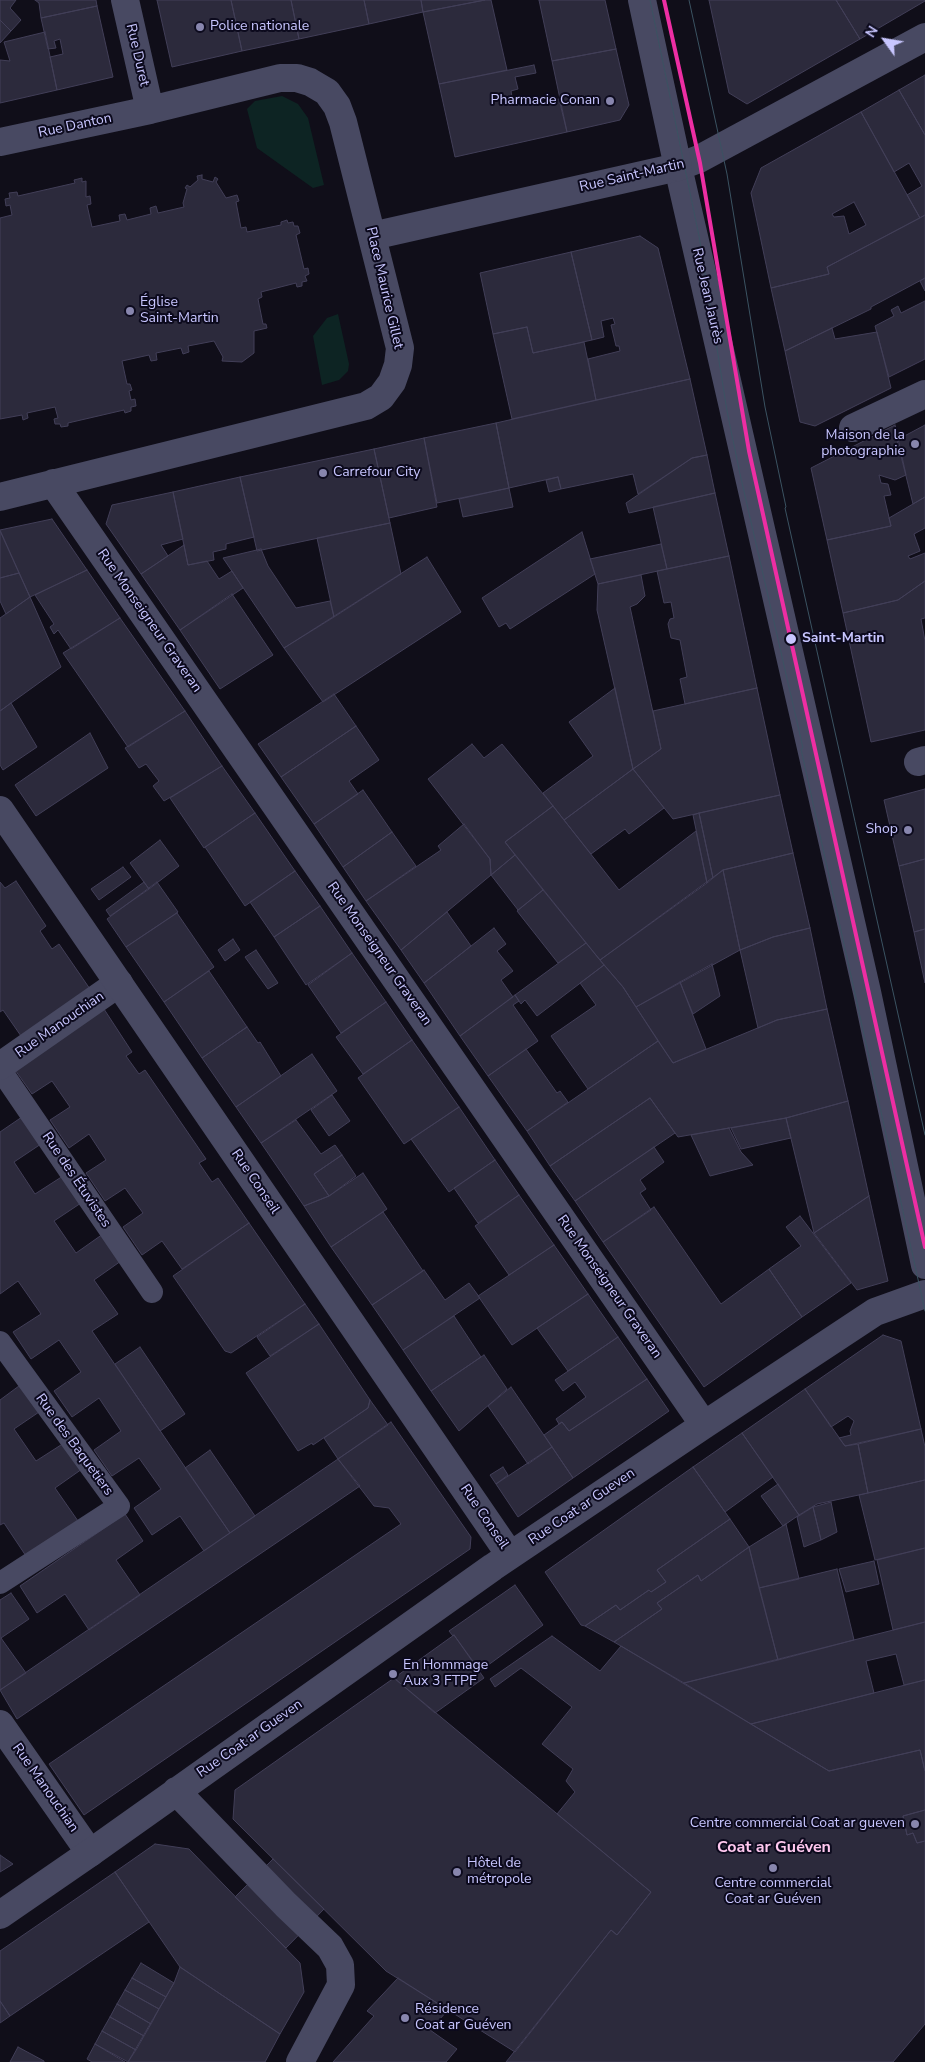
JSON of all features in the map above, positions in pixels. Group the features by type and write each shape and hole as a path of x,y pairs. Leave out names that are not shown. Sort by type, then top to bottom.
{"street":[{"name":"Rue Duret","path":"125,0 150,110"},
{"name":"Rue Jean Jaurès","path":"642,0 678,167 867,992 925,1265"},
{"name":"Rue Saint-Martin","path":"372,236 678,167 704,156 925,37"},
{"name":"Place Maurice Gillet","path":"0,497 366,406 381,396 392,382 398,365 400,348 340,114 327,92 310,82 297,78 280,78 150,110"},
{"name":"Rue Danton","path":"0,142 150,110"},
{"path":"853,428 925,394"},
{"name":"Rue Monseigneur Graveran","path":"53,483 704,1424"},
{"name":"Rue Conseil","path":"0,810 510,1555"},
{"name":"Rue Manouchian","path":"0,1067 119,984"},
{"name":"Rue Coat ar Gueven","path":"0,1915 510,1555 704,1424 875,1312 925,1294"},
{"name":"Rue Manouchian","path":"0,1724 90,1853"},
{"path":"176,1791 286,1905 330,1947 340,1965 341,1985 300,2062"}],"lane":[{"name":"Rue des Étuvistes","path":"0,1067 152,1292"},
{"name":"Rue des Baquetiers","path":"0,1342 119,1506 0,1583"}],"green space":[{"path":"282,96 298,104 308,118 324,185 313,188 257,148 247,109 255,101"},
{"path":"338,314 349,364 348,371 339,380 322,385 313,336 327,318"}],"building":[{"path":"0,0 16,0 10,8 21,20 11,31 0,20"},
{"path":"35,0 96,0 97,6 41,18 39,3"},
{"name":"Police nationale","path":"157,0 231,0 242,51 172,67"},
{"path":"231,0 291,0 299,39 242,51"},
{"path":"291,0 364,0 369,24 299,39"},
{"path":"364,0 421,0 423,12 369,24"},
{"path":"421,0 485,0 423,12"},
{"path":"491,0 507,70 439,84 423,12"},
{"path":"539,0 605,0 616,49 552,61"},
{"path":"709,0 836,0 860,39 747,104 729,93"},
{"path":"836,0 925,0 925,1 860,39"},
{"path":"97,6 113,77 57,90 50,57 63,54 60,39 54,41 56,48 48,49 41,18"},
{"path":"0,20 11,31 0,43"},
{"path":"45,32 57,90 0,103 0,60 10,61 4,42"},
{"path":"616,49 629,105 620,120 567,132 552,61"},
{"path":"534,65 536,73 515,77 518,89 511,91 513,103 541,97 542,102 559,99 567,132 455,157 439,84"},
{"path":"925,75 925,135 899,90"},
{"path":"899,90 925,135 925,215 920,218 907,195 922,186 909,163 894,172 861,112"},
{"path":"861,112 920,218 827,267 829,274 771,288 751,193 761,168","holes":["854,202 866,225 849,234 844,216 834,217 832,214"]},
{"name":"Église Saint-Martin","path":"202,175 202,179 213,182 215,177 218,179 216,182 226,198 237,195 239,201 236,202 241,228 246,227 247,232 281,225 281,222 287,220 288,223 293,222 294,226 298,226 300,233 296,235 304,269 308,268 309,274 305,276 307,281 302,282 302,286 297,287 296,283 261,292 262,297 258,299 263,324 266,324 267,328 254,331 254,353 242,362 222,361 223,357 214,341 188,346 189,352 183,354 181,348 156,353 157,360 151,361 149,355 122,361 127,384 130,384 132,390 129,391 131,400 135,399 136,406 131,407 131,411 125,413 124,410 68,423 68,426 61,427 60,424 55,424 54,419 58,418 55,407 27,413 28,418 23,420 22,415 0,419 0,218 12,215 10,205 6,206 5,199 10,198 9,193 17,192 18,196 75,183 74,180 82,178 82,182 86,181 86,197 90,196 91,204 87,205 92,227 120,221 119,215 125,214 127,220 151,214 150,208 156,206 158,213 184,207 183,203 187,189 185,188 187,185 190,187 198,180 197,176"},
{"path":"925,215 925,278 871,307 871,309 785,351 771,288 829,274 827,267"},
{"path":"640,236 658,248 690,379 596,400 588,359 620,351 619,346 616,346 611,325 615,324 613,318 601,321 604,337 592,340 571,252"},
{"path":"571,252 592,340 533,353 527,327 493,334 480,273"},
{"path":"925,278 925,291 920,281"},
{"path":"925,301 925,359 889,377 875,326 894,316 891,310 898,306 901,313"},
{"path":"527,327 533,353 584,342 596,400 512,419 493,334"},
{"path":"832,328 835,339 877,332 891,388 815,426 800,422 785,351"},
{"path":"690,379 707,455 692,458 638,494 633,474 561,489 558,477 509,488 496,423"},
{"path":"496,423 509,488 437,503 424,438"},
{"path":"895,425 906,475 895,480 879,475 881,483 888,484 891,495 884,496 891,526 827,540 811,468"},
{"path":"925,425 925,497 913,504 897,440"},
{"path":"424,438 437,507 389,518 374,449"},
{"path":"374,449 390,523 257,551 240,477"},
{"path":"707,455 715,493 629,513 626,503 692,458"},
{"path":"240,477 254,537 226,544 226,549 213,552 214,560 188,565 173,492"},
{"path":"558,477 561,489 549,492 546,480"},
{"path":"509,488 513,507 463,517 459,499"},
{"path":"173,492 183,539 161,545 168,556 141,574 106,524 112,505"},
{"path":"715,493 729,556 667,569 653,507"},
{"path":"925,497 925,528 914,534 920,551 908,556 910,559 925,553 925,581 898,600 843,613 827,540 891,526 889,518"},
{"path":"52,519 87,570 30,597 0,530"},
{"path":"390,523 401,574 334,617 317,538"},
{"path":"0,531 19,573 0,578"},
{"path":"582,532 595,574 510,629 506,623 499,627 482,598"},
{"path":"661,544 667,569 598,584 590,559"},
{"path":"184,545 188,565 207,561 219,579 232,571 243,588 180,630 141,574"},
{"path":"261,549 268,566 296,608 330,601 334,617 284,648 223,558"},
{"path":"729,556 757,688 685,704 680,679 687,677 680,640 671,638 668,624 670,619 674,618 671,602 664,603 657,571"},
{"path":"427,557 461,612 323,702 284,648"},
{"path":"87,570 120,618 71,649 58,630 54,634 50,627 54,624 35,595"},
{"path":"19,573 30,597 6,614 0,601 0,578"},
{"path":"641,575 645,596 637,604 630,607 661,749 633,769 597,610 598,584"},
{"path":"925,581 925,618 921,619 925,641 925,730 871,742 843,613 898,600"},
{"path":"232,594 273,655 220,689 180,630"},
{"path":"30,597 61,667 0,711 0,618"},
{"path":"120,618 185,711 128,747 63,653"},
{"path":"615,688 633,769 564,820 543,793 593,756 569,722"},
{"path":"757,688 780,795 673,819 633,769 661,749 653,711"},
{"path":"334,694 356,726 281,777 258,744"},
{"path":"11,703 37,747 3,770 0,765 0,711"},
{"path":"185,711 222,766 164,801 153,786 159,781 146,764 139,768 125,748"},
{"path":"356,726 379,760 349,781 358,794 314,824 281,777"},
{"path":"90,733 108,768 36,816 15,785"},
{"path":"472,744 484,758 502,744 553,806 505,842 515,855 491,875 490,859 428,779"},
{"path":"222,766 255,813 204,848 170,798"},
{"path":"633,769 664,808 629,834 625,829 591,854 564,820"},
{"name":"Shop","path":"925,789 925,859 899,866 884,800"},
{"path":"363,790 392,832 343,867 314,824"},
{"path":"780,795 793,853 723,870 713,878 699,813"},
{"path":"553,806 619,890 696,831 707,883 600,960 505,842"},
{"path":"255,813 295,871 245,906 205,847"},
{"path":"699,813 713,878 707,883 693,815"},
{"path":"464,824 490,859 491,875 401,950 366,901 441,850 438,846"},
{"path":"392,832 416,866 366,901 343,867"},
{"path":"160,840 179,866 149,889 130,863"},
{"path":"793,853 810,928 773,937 740,950 723,870"},
{"path":"515,855 543,890 518,910 491,875"},
{"path":"925,859 925,929 914,932 899,866"},
{"path":"123,867 131,877 99,900 91,889"},
{"path":"723,870 740,950 636,1007 623,987 600,960"},
{"path":"295,871 320,906 274,937 250,902"},
{"path":"16,881 46,926 40,931 52,949 59,944 90,989 21,1036 3,1010 0,1012 0,882 5,888"},
{"path":"144,882 149,889 110,916 106,910"},
{"path":"157,882 178,912 126,947 107,919"},
{"path":"543,890 586,943 558,963 517,911"},
{"path":"320,906 352,953 306,985 274,937"},
{"path":"447,912 471,946 424,983 401,950"},
{"path":"177,913 214,967 164,1002 126,947"},
{"path":"494,928 506,944 497,951 513,971 501,980 513,997 460,1036 424,983"},
{"path":"810,928 827,1009 777,1020 758,1028 740,950 773,937"},
{"path":"925,929 925,983 914,932"},
{"path":"233,939 240,950 225,961 218,950"},
{"path":"586,943 604,965 537,1016 525,1000 521,1004 515,995"},
{"path":"256,950 278,983 268,989 245,957"},
{"path":"352,953 386,1002 341,1033 308,985"},
{"path":"712,964 720,996 693,1014 680,982"},
{"path":"604,965 623,987 658,1041 588,1089 551,1036 596,1005 580,983"},
{"path":"209,971 247,1027 202,1058 164,1002"},
{"path":"680,982 706,1049 673,1063 636,1007"},
{"path":"515,995 519,1001 513,1005 538,1041 488,1076 460,1036"},
{"path":"386,1002 412,1040 363,1074 336,1037"},
{"path":"102,1006 132,1052 126,1056 139,1074 145,1070 206,1159 199,1163 212,1182 218,1178 249,1223 182,1269 162,1241 142,1255 123,1227 143,1213 125,1188 105,1201 86,1173 106,1160 89,1134 69,1148 50,1120 70,1107 52,1081 32,1094 13,1067"},
{"path":"827,1009 848,1101 786,1118 678,1137 650,1098 550,1166 527,1131 658,1041 673,1063 777,1020"},
{"path":"247,1027 258,1043 260,1042 281,1076 236,1107 202,1058"},
{"path":"412,1040 459,1107 404,1144 358,1078"},
{"path":"526,1049 557,1093 560,1091 568,1102 527,1131 488,1076"},
{"path":"312,1054 337,1091 261,1143 236,1107"},
{"path":"332,1095 350,1121 329,1136 311,1110"},
{"path":"650,1098 675,1133 575,1201 550,1166"},
{"path":"848,1101 869,1196 814,1233 786,1118"},
{"path":"459,1107 495,1160 449,1192 411,1139"},
{"path":"22,1117 41,1144 14,1162 35,1194 63,1176 81,1203 54,1221 76,1253 103,1234 121,1261 94,1280 118,1314 92,1331 230,1533 204,1551 180,1516 152,1535 134,1508 161,1489 139,1458 112,1476 94,1450 121,1431 99,1398 72,1417 54,1391 81,1372 59,1340 31,1359 13,1332 41,1314 18,1281 0,1294 0,1132"},
{"path":"786,1118 791,1138 741,1149 731,1128"},
{"path":"296,1120 321,1154 335,1145 342,1155 314,1174 329,1196 304,1206 261,1143"},
{"path":"729,1128 741,1152 753,1165 710,1176 691,1135"},
{"path":"654,1147 664,1162 640,1180 646,1189 640,1193 651,1210 603,1242 575,1201"},
{"path":"342,1155 356,1176 329,1196 314,1174"},
{"path":"495,1160 519,1195 478,1223 454,1188"},
{"path":"363,1173 387,1209 331,1247 304,1206 329,1196"},
{"path":"519,1195 554,1245 509,1275 475,1226"},
{"path":"869,1196 888,1281 857,1290 814,1233"},
{"path":"654,1207 721,1304 769,1269 802,1317 704,1387 603,1242"},
{"path":"383,1212 423,1271 372,1305 331,1247"},
{"path":"800,1216 851,1283 802,1317 769,1269 801,1246 786,1227"},
{"path":"249,1223 305,1304 231,1353 225,1351 173,1276"},
{"path":"554,1245 588,1294 512,1345 478,1296"},
{"path":"424,1270 445,1300 469,1283 480,1298 403,1350 372,1305"},
{"path":"588,1294 618,1337 568,1371 537,1328"},
{"path":"305,1304 319,1324 270,1356 257,1337"},
{"path":"454,1316 481,1357 431,1391 403,1350"},
{"path":"319,1324 370,1400 368,1408 313,1445 312,1443 298,1451 246,1373"},
{"path":"883,1335 901,1341 921,1429 845,1446 839,1438 851,1435 850,1431 854,1421 848,1416 831,1427 805,1389"},
{"path":"618,1337 647,1379 569,1431 562,1422 559,1424 556,1419 586,1397 575,1382 563,1391 555,1380"},
{"path":"140,1347 185,1414 160,1431 115,1364"},
{"path":"484,1355 507,1389 459,1431 431,1391"},
{"path":"647,1379 669,1411 573,1478 544,1435 562,1422 569,1431"},
{"path":"23,1383 42,1410 14,1429 36,1461 64,1443 82,1469 55,1488 78,1521 26,1556 4,1523 0,1525 0,1400"},
{"path":"511,1387 552,1447 528,1464 488,1406"},
{"path":"805,1389 845,1446 858,1444 868,1493 817,1504 799,1515 742,1433"},
{"path":"370,1400 388,1425 338,1459 324,1438 368,1408"},
{"path":"391,1422 471,1537 470,1549 84,1815 49,1764 401,1524 389,1508 374,1506 338,1459"},
{"path":"921,1429 925,1447 925,1480 868,1493 858,1444"},
{"path":"742,1433 773,1477 725,1512 693,1467"},
{"path":"552,1447 573,1478 518,1517 496,1484"},
{"path":"210,1450 255,1516 230,1533 185,1468"},
{"path":"338,1459 360,1486 17,1719 0,1690"},
{"path":"503,1467 508,1475 496,1484 490,1475"},
{"path":"693,1467 730,1519 657,1570 666,1582 651,1592 649,1590 620,1610 616,1605 585,1626 581,1625 545,1572"},
{"path":"925,1480 925,1548 875,1560 859,1495"},
{"path":"778,1484 799,1515 783,1526 761,1496"},
{"path":"831,1502 837,1532 821,1540 813,1507"},
{"path":"813,1507 821,1540 804,1547 797,1517"},
{"path":"125,1514 143,1541 116,1560 140,1595 89,1630 65,1594 37,1613 20,1586"},
{"path":"730,1519 749,1547 701,1581 698,1575 657,1603 662,1609 614,1642 585,1626 616,1605 620,1610 649,1590 651,1592 666,1582 657,1570"},
{"path":"786,1524 799,1579 759,1588 749,1547"},
{"path":"749,1547 778,1660 684,1683 614,1642 662,1609 657,1603 698,1575 701,1581"},
{"path":"925,1548 925,1622 893,1630 877,1560"},
{"path":"874,1561 879,1584 846,1592 839,1569"},
{"path":"837,1569 854,1640 778,1660 759,1588"},
{"path":"515,1585 543,1625 480,1671 454,1635 449,1631"},
{"path":"11,1593 29,1619 1,1638 26,1673 0,1690 0,1600"},
{"path":"925,1622 925,1680 904,1685 896,1654 866,1661 874,1693 751,1724 684,1683"},
{"path":"454,1635 484,1678 435,1713 394,1678"},
{"name":"Centre commercial Coat ar Guéven","path":"552,1636 600,1671 621,1646 829,1771 920,1750 925,1771 925,1810 903,1816 907,1835 913,1833 917,1843 925,1841 925,2024 893,2062 506,2062 611,1930 617,1935 651,1892 557,1814 575,1792 566,1781 573,1769 542,1744 572,1707 521,1668 495,1687 490,1679"},
{"name":"Hôtel de métropole","path":"394,1678 651,1892 617,1935 611,1930 515,2052 386,1971 233,1819 235,1790"},
{"path":"925,1680 925,1771 920,1750 829,1771 751,1724"},
{"name":"Centre commercial Coat ar gueven","path":"925,1810 925,1841 917,1843 913,1833 907,1835 903,1816"},
{"path":"155,1844 189,1849 300,1963 304,1992 280,2034 180,1967 115,1872"},
{"path":"0,1855 13,1864 0,1872"},
{"path":"273,1859 324,1909 286,1948 235,1897"},
{"path":"115,1872 149,1922 10,2016 0,2001 0,1951"},
{"path":"141,1963 174,1983 166,1997 132,1978"},
{"path":"180,1967 280,2034 265,2062 128,2062 174,1983"},
{"path":"132,1978 166,1997 159,2009 125,1990"},
{"name":"Résidence Coat ar Guéven","path":"398,1978 448,2010 430,2030 457,2049 446,2062 333,2062 374,2016 367,2011"},
{"path":"125,1990 159,2009 151,2024 117,2004"},
{"path":"0,2001 10,2016 0,2023"},
{"path":"117,2004 151,2024 144,2036 110,2017"},
{"path":"110,2017 144,2036 136,2050 102,2031"},
{"path":"102,2031 136,2050 128,2062 95,2044"},
{"path":"95,2044 125,2062 92,2062 87,2059"},
{"path":"18,2047 44,2061 44,2062 10,2062"}],"tram line":[{"path":"650,0 699,236 727,411 740,474 803,748 801,749 925,1311"},
{"path":"689,0 727,174 765,407 785,508 925,1135"}],"transit line":[{"path":"664,0 700,163 749,451 925,1247"}],"place":[{"name":"Police nationale","path":"200,27"},
{"name":"Pharmacie Conan","path":"610,101"},
{"name":"Église Saint-Martin","path":"130,311"},
{"name":"Maison de la photographie","path":"915,444"},
{"name":"Carrefour City","path":"323,473"},
{"name":"Saint-Martin","path":"791,639"},
{"name":"Shop","path":"908,830"},
{"name":"En Hommage Aux 3 FTPF","path":"393,1674"},
{"name":"Centre commercial Coat ar gueven","path":"915,1824"},
{"name":"Centre commercial Coat ar Guéven","path":"773,1868"},
{"name":"Hôtel de métropole","path":"457,1872"},
{"name":"Résidence Coat ar Guéven","path":"405,2018"}],"district":[{"name":"Coat ar Guéven","path":"774,1848"}]}
